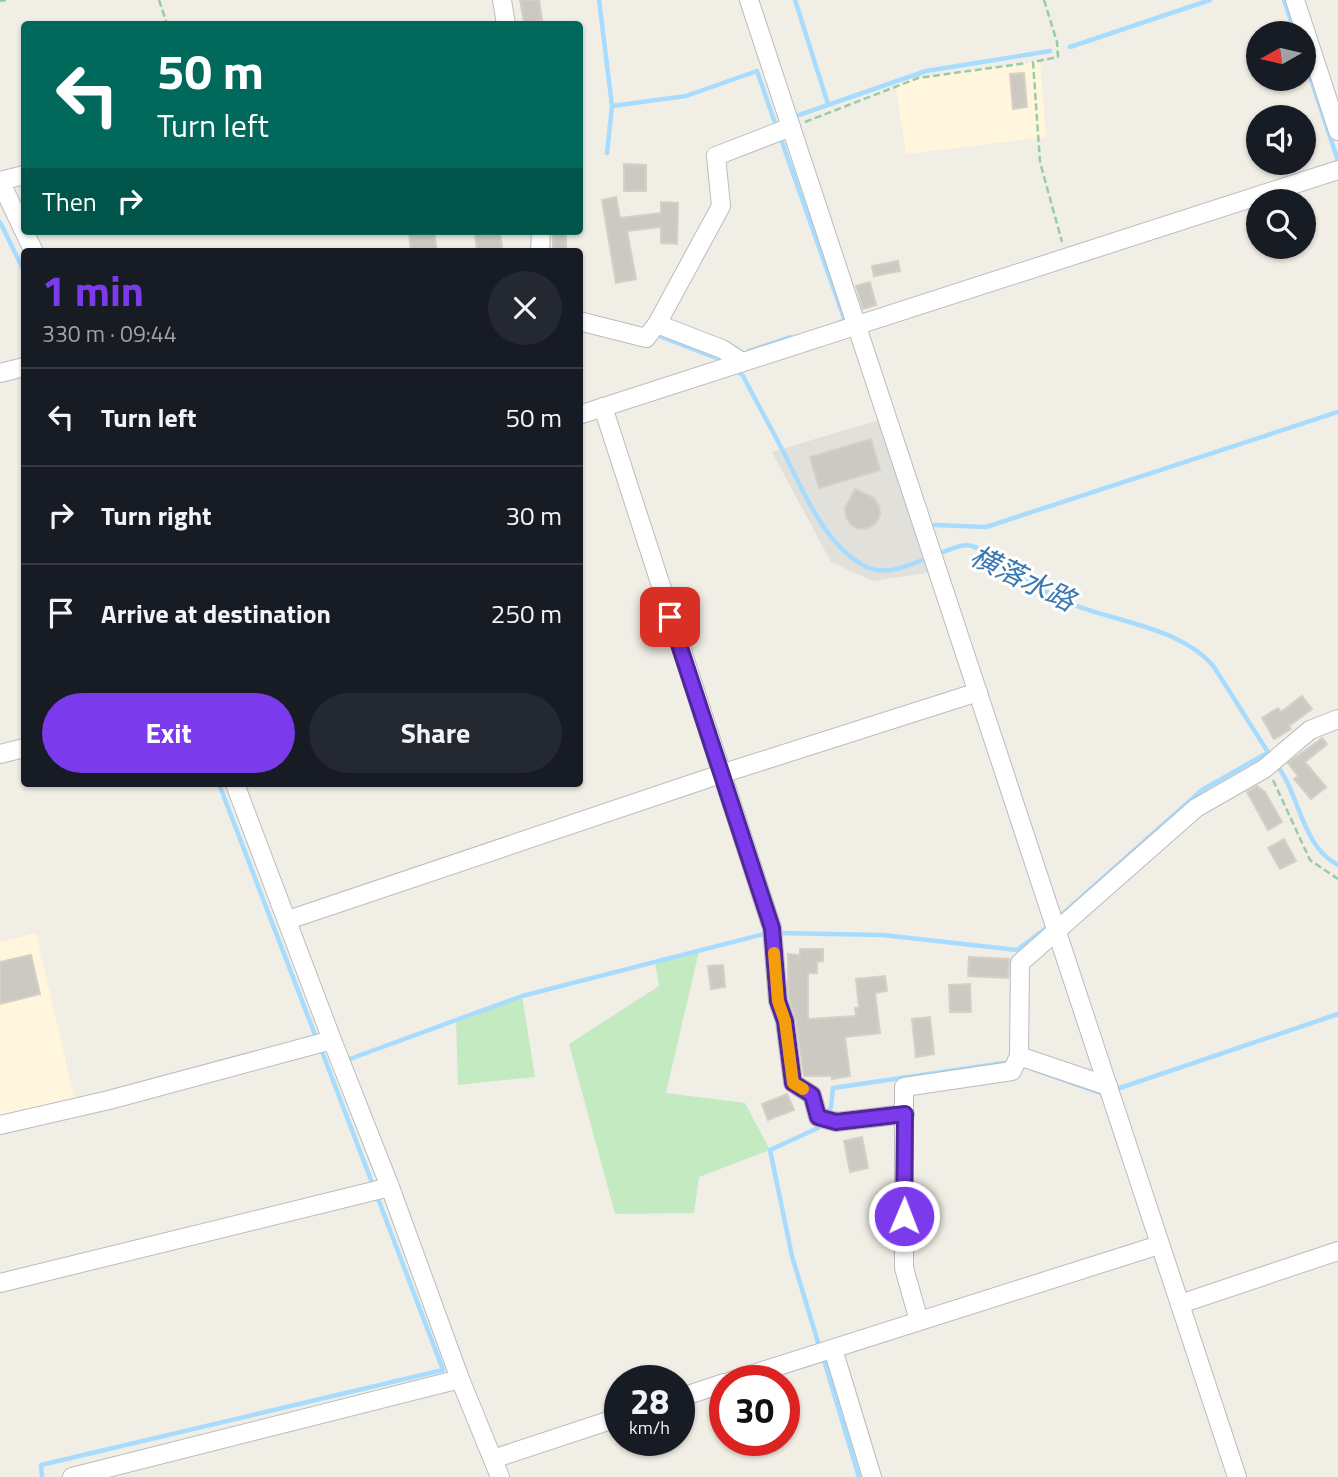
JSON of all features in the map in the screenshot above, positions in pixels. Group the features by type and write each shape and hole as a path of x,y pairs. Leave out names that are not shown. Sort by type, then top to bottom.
{"street":[{"path":"502,0 506,21"},
{"path":"749,0 1237,1477"},
{"path":"1295,0 1338,131"},
{"path":"651,331 721,206 716,156 791,127"},
{"path":"583,414 1338,170"},
{"path":"21,176 0,181 21,225"},
{"path":"583,322 651,331 722,349 742,362"},
{"path":"0,373 21,368"},
{"path":"603,407 772,933 778,1001 785,1021 793,1083 812,1095 818,1117 836,1122 905,1114"},
{"path":"288,920 721,774 978,692"},
{"path":"919,1321 904,1268 904,1087 1012,1071 1019,1056 1020,963 1196,808 1264,769 1310,730 1338,719"},
{"path":"0,754 21,749"},
{"path":"236,787 390,1187 460,1379 500,1477"},
{"path":"0,1125 108,1100 332,1040"},
{"path":"1019,1056 1110,1094"},
{"path":"0,1283 390,1187"},
{"path":"780,1365 1159,1245"},
{"path":"1180,1304 1338,1251"},
{"path":"833,1349 872,1477"},
{"path":"72,1477 460,1379"},
{"path":"492,1459 604,1422"}],"path":[{"path":"0,1 6,0"},
{"path":"159,0 166,21"},
{"path":"1044,0 1057,42 1058,57 1032,62 1040,162 1067,258"},
{"path":"791,127 918,78 1027,63"},
{"path":"1264,769 1276,784 1310,860 1338,879"}],"shaded area":[{"path":"1040,61 1046,137 906,154 895,81"},
{"path":"882,419 933,572 873,581 831,562 772,452"},
{"path":"36,933 75,1101 0,1118 0,942"}],"green space":[{"path":"699,951 666,1093 745,1103 770,1150 699,1177 694,1213 615,1214 569,1044 659,986 655,963"},
{"path":"522,996 535,1077 458,1085 456,1018"}],"building":[{"path":"520,0 539,0 542,20 524,21"},
{"path":"1024,73 1027,107 1013,109 1010,74"},
{"path":"624,164 646,165 646,191 624,191"},
{"path":"616,197 620,218 661,213 661,202 678,203 677,244 661,243 661,227 627,231 636,279 616,283 602,200"},
{"path":"409,235 435,235 436,248 411,248"},
{"path":"475,235 500,235 502,248 477,248"},
{"path":"553,235 566,235 566,248 553,248"},
{"path":"898,261 900,271 874,276 872,266"},
{"path":"870,282 876,305 863,309 856,286"},
{"path":"871,439 880,470 819,488 810,457"},
{"path":"855,489 874,498 879,506 880,515 876,523 868,528 859,529 851,525 846,517 845,508"},
{"path":"1302,696 1312,709 1289,726 1291,729 1274,739 1262,718 1278,708 1281,712"},
{"path":"1322,738 1327,744 1305,762 1326,787 1311,799 1294,779 1298,776 1288,763"},
{"path":"1257,786 1265,792 1282,822 1268,830 1247,792"},
{"path":"1284,839 1296,861 1280,869 1268,848"},
{"path":"800,949 823,949 823,961 817,962 817,973 808,973 808,1019 856,1016 855,1008 859,1008 856,979 885,976 887,991 875,993 880,1033 845,1037 850,1076 832,1079 832,1076 804,1076 788,987 788,954 800,955"},
{"path":"31,955 40,994 0,1004 0,962"},
{"path":"969,957 1009,959 1008,978 968,976"},
{"path":"723,965 725,987 711,989 708,966"},
{"path":"970,984 971,1012 950,1012 949,985"},
{"path":"930,1017 934,1054 916,1057 912,1019"},
{"path":"787,1094 794,1110 768,1120 762,1104"},
{"path":"862,1137 868,1168 850,1172 844,1141"}],"waterway":[{"path":"599,0 612,106 607,153"},
{"path":"795,0 828,104"},
{"path":"1070,47 1210,0"},
{"path":"1284,0 1291,21"},
{"path":"796,116 926,71 1050,51"},
{"path":"612,106 686,96 757,71 775,123"},
{"path":"1315,91 1337,158"},
{"path":"782,142 845,321 840,322"},
{"name":"横落水路","path":"0,222 21,265"},
{"name":"横落水路","path":"654,334 724,361"},
{"path":"749,351 791,337"},
{"name":"横落水路","path":"737,371 743,376 807,499 839,546 867,567 882,570 898,568 928,558"},
{"path":"935,525 986,527 1338,412"},
{"name":"横落水路","path":"936,555 959,546 972,546 992,556 1021,578 1063,600 1166,634 1184,643 1214,667 1271,757"},
{"path":"1058,918 1202,790 1267,753"},
{"name":"横落水路","path":"1276,764 1291,790 1308,833 1326,856 1338,865"},
{"path":"220,787 317,1040"},
{"path":"776,933 883,935 1017,950 1049,926"},
{"path":"347,1060 522,996 768,933"},
{"path":"1114,1090 1338,1014"},
{"path":"321,1049 374,1188"},
{"path":"826,1116 831,1107 833,1088 1010,1062"},
{"path":"1035,1070 1106,1093"},
{"path":"820,1349 792,1256 770,1150 818,1128 821,1123"},
{"path":"42,1477 41,1465 443,1370 377,1196"},
{"path":"823,1357 859,1477"}],"slow traffic":[{"path":"774,953 778,1001 785,1021 793,1083 803,1089"}],"route":[{"path":"670,617 772,928 778,1001 785,1021 793,1083 812,1095 818,1117 836,1122 905,1114 904,1216"}]}
